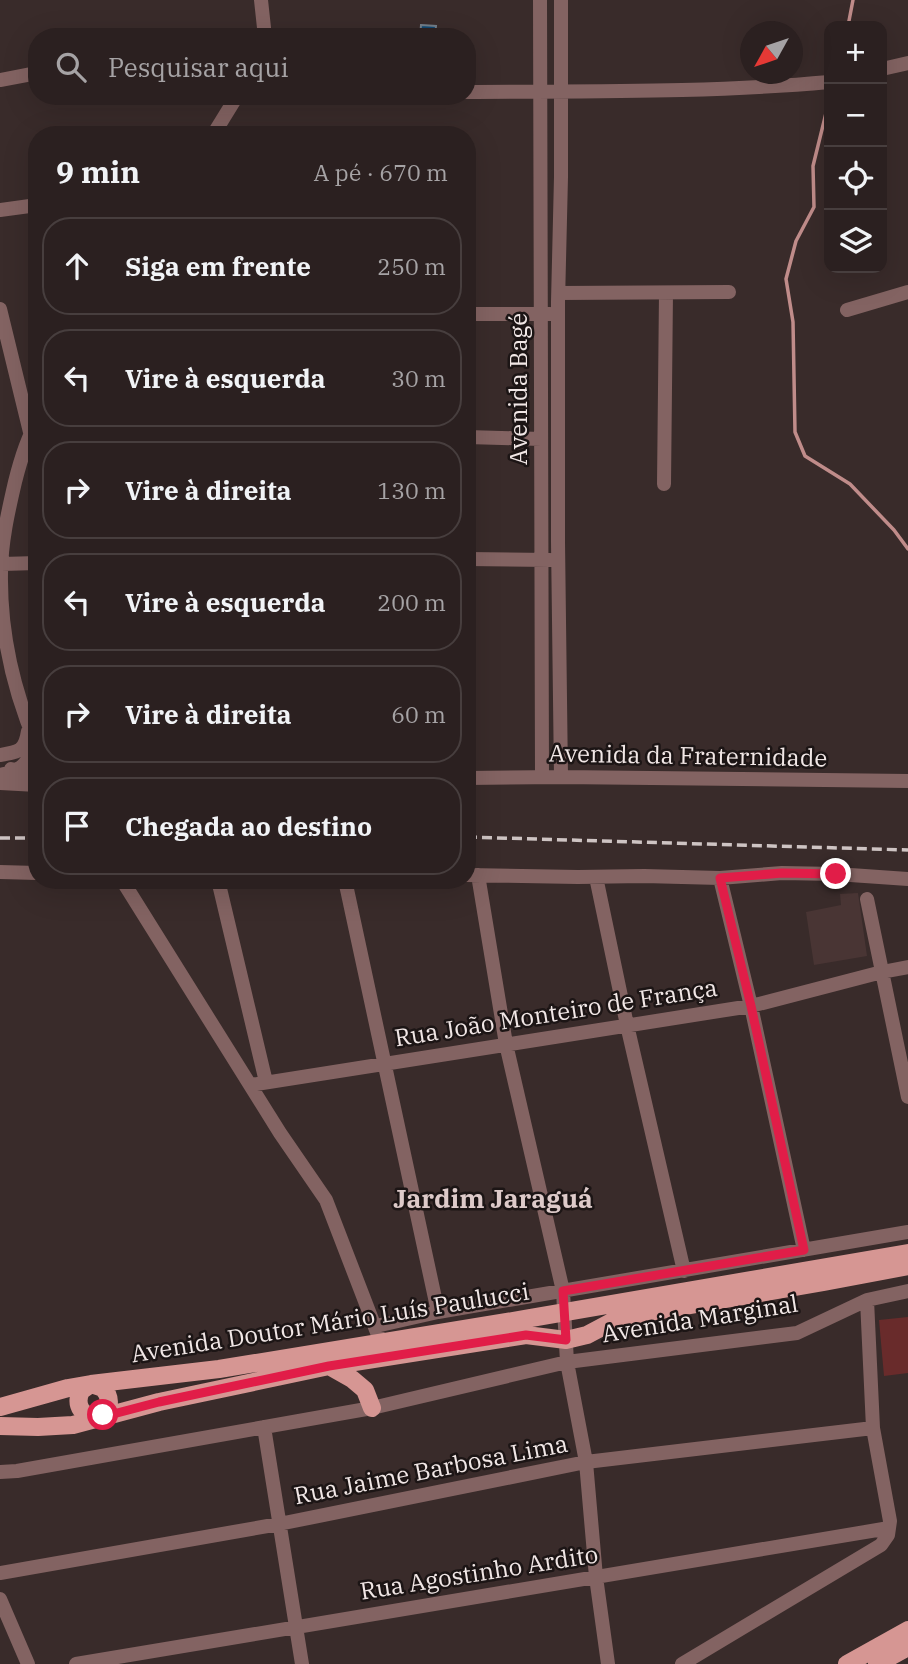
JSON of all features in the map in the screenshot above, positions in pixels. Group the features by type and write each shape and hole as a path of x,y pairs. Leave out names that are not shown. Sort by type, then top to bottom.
{"main road":[{"name":"Avenida Doutor Mário Luís Paulucci","path":"0,1408 68,1388 219,1369 378,1334 565,1312 908,1253"},
{"name":"Avenida Doutor Mário Luís Paulucci","path":"0,1426 73,1425 159,1402 329,1366 526,1335 566,1340 587,1335 621,1317 908,1266"},
{"path":"329,1366 365,1390 372,1408"},
{"path":"91,1384 80,1391 78,1402 83,1413 98,1418"},
{"path":"847,1664 908,1630"},
{"path":"877,1664 908,1647"}],"street":[{"path":"261,0 261,28"},
{"name":"Avenida Bagé","path":"540,0 542,777"},
{"name":"Avenida Bagé","path":"561,0 558,315 561,777"},
{"path":"887,68 908,63"},
{"path":"0,80 28,75"},
{"path":"476,92 562,93 764,88 824,82"},
{"path":"219,126 231,105"},
{"path":"0,211 28,206"},
{"path":"559,293 729,292"},
{"path":"847,310 908,292"},
{"path":"664,484 666,293"},
{"path":"0,310 28,405"},
{"path":"476,314 558,315"},
{"path":"476,437 541,439"},
{"path":"28,446 18,471 7,514 2,564 4,635 28,723"},
{"path":"476,559 558,560"},
{"path":"2,564 28,563"},
{"path":"0,754 13,753 22,748 28,732"},
{"path":"0,775 18,771 28,759"},
{"path":"0,766 28,773"},
{"name":"Avenida da Fraternidade","path":"476,778 908,781"},
{"path":"0,783 28,785"},
{"path":"0,872 28,873"},
{"path":"476,875 720,878 782,873 908,879"},
{"path":"596,877 684,1271"},
{"path":"720,878 804,1250"},
{"path":"128,889 326,1200 378,1334 438,1312 908,1232"},
{"path":"220,889 266,1082"},
{"path":"347,889 438,1312"},
{"path":"475,889 506,1044 563,1291 567,1362 586,1462 596,1577 608,1664"},
{"path":"867,899 908,1097"},
{"name":"Rua João Monteiro de França","path":"251,1085 751,1006 908,967"},
{"name":"Avenida Marginal","path":"0,1472 372,1408 567,1362 797,1333 867,1300 908,1291"},
{"path":"682,1664 881,1545 888,1535 890,1521 873,1428 867,1300"},
{"path":"264,1427 302,1664"},
{"name":"Rua Jaime Barbosa Lima","path":"0,1573 279,1524 586,1462 873,1428"},
{"name":"Rua Agostinho Ardito","path":"76,1664 889,1528"},
{"path":"0,1600 28,1664"}],"shaded area":[{"path":"858,893 867,956 814,965 806,912 841,905 840,894"},
{"path":"908,1317 908,1373 884,1376 879,1320"}],"building":[{"path":"421,25 436,26 436,28 421,28"}],"waterway":[{"path":"849,21 853,0"},
{"path":"824,121 813,166 814,207 796,241 786,279 793,322 795,432 805,456 850,484 894,530 908,549"}],"railway":[{"path":"476,837 908,850"},
{"path":"0,838 28,838"}],"district":[{"name":"Jardim Jaraguá","path":"493,1199"}],"route":[{"path":"103,1415 98,1418 159,1402 329,1366 526,1335 566,1340 563,1291 804,1250 720,878 782,873 836,874"}]}
